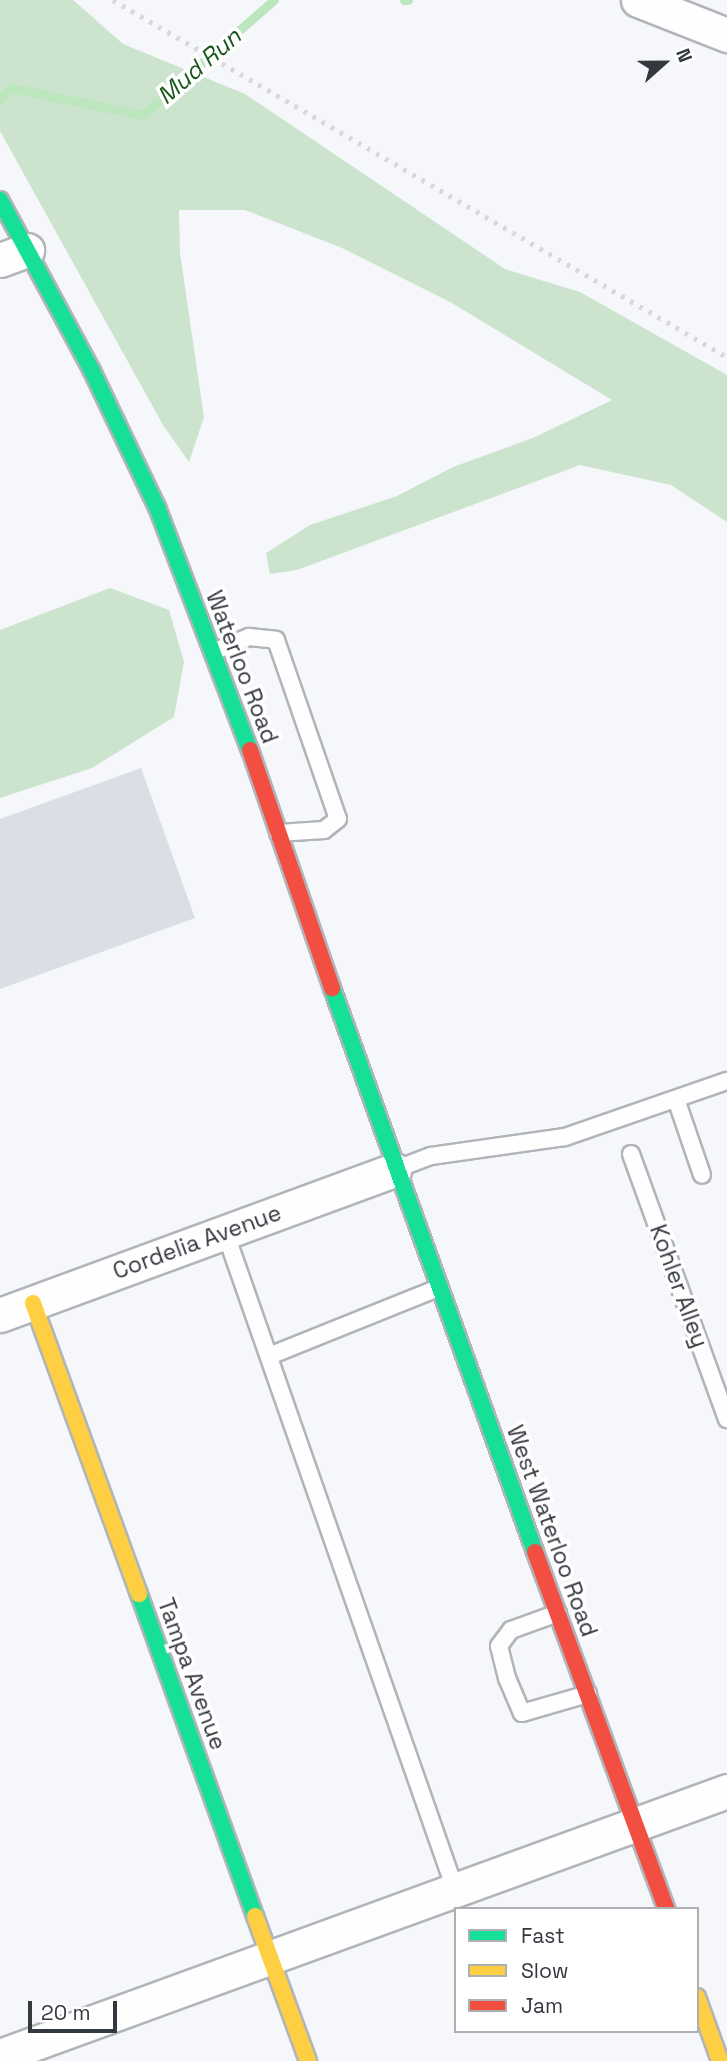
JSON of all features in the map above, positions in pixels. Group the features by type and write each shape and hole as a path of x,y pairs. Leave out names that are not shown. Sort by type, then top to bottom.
{"main road":[{"name":"Waterloo Road","path":"0,200 13,255 157,507 278,833 394,1170"},
{"name":"West Waterloo Road","path":"394,1170 665,1907"},
{"name":"Tampa Avenue","path":"33,1303 308,2061"},
{"path":"699,2003 720,2061"}],"street":[{"path":"638,0 727,36"},
{"name":"Cordelia Avenue","path":"0,1315 394,1170"},
{"path":"0,2056 727,1791"}],"lane":[{"path":"213,652 249,637 276,640 338,819 324,830 278,833"},
{"path":"394,1170 431,1156 565,1138 727,1081"},
{"path":"677,1099 702,1175"},
{"name":"Kohler Alley","path":"631,1154 727,1419"},
{"path":"225,1232 456,1889"},
{"path":"269,1356 438,1288"},
{"path":"558,1613 511,1630 499,1646 506,1678 522,1713 588,1694"}],"green space":[{"path":"0,0 73,0 123,44 245,94 505,269 580,292 727,375 727,522 671,485 580,465 297,570 270,574 266,553 310,525 397,496 453,467 533,438 612,400 452,303 342,248 245,210 179,210 180,253 204,417 189,462 163,425 0,131"},
{"path":"110,588 169,610 184,662 174,717 92,768 0,798 0,630"}],"building":[{"path":"141,768 195,918 0,989 0,819"}],"waterway":[{"name":"Mud Run","path":"0,100 11,88 142,115 274,0"}],"railway":[{"path":"113,0 727,357"}],"traffic: fast":[{"path":"0,200 92,371 157,507 250,750"},
{"path":"332,988 535,1552"},
{"path":"139,1594 255,1916"}],"traffic: slow":[{"path":"33,1303 139,1594"},
{"path":"255,1916 308,2061"},
{"path":"699,2003 720,2061"}],"traffic: jam":[{"path":"250,750 332,988"},
{"path":"535,1552 665,1907"}]}
